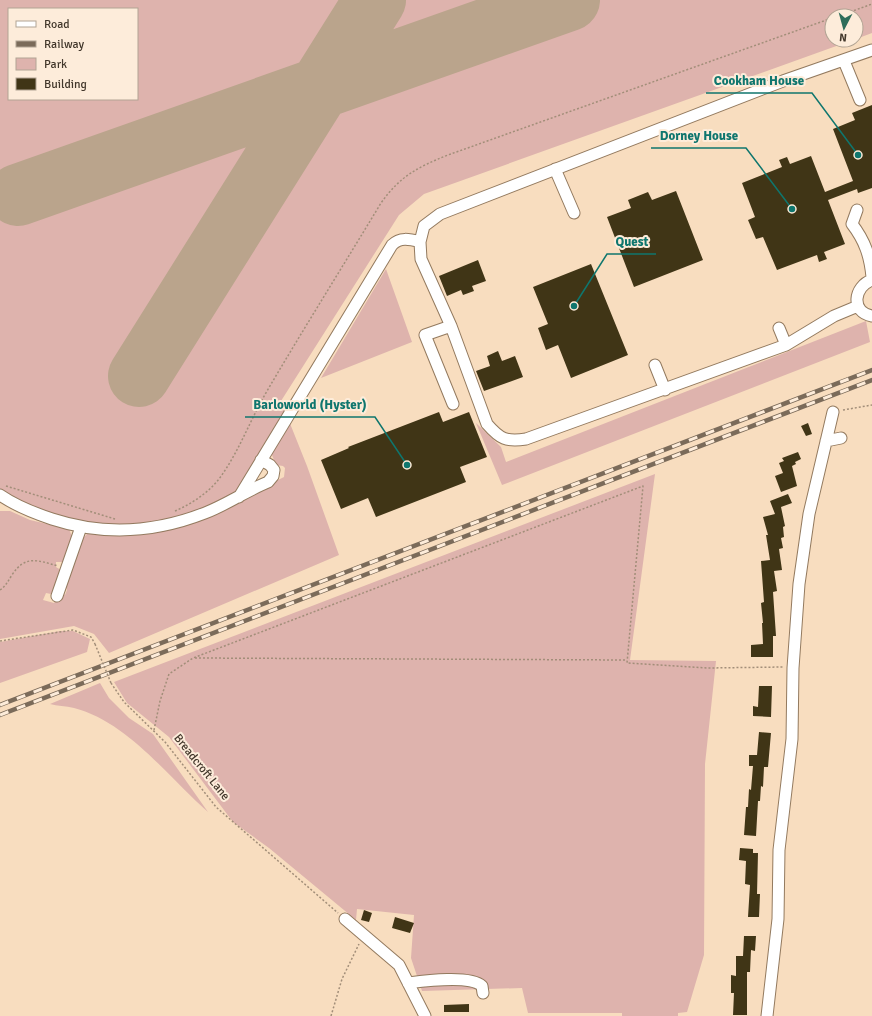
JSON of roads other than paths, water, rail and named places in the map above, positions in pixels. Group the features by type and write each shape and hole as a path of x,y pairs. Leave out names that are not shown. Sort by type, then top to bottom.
{"street":[{"path":"858,306 834,316 786,345 526,439 511,441 498,437 487,424 451,326 421,259 420,242 424,226 440,214 783,81 872,50"},
{"path":"844,61 860,100"},
{"path":"555,169 574,213"},
{"path":"857,210 852,224 863,238 868,252 872,278 858,289 858,306 862,312 872,316"},
{"path":"239,497 392,245 397,240 403,239 420,242"},
{"path":"451,326 426,335 454,404"},
{"path":"779,328 786,345"},
{"path":"656,365 665,390"},
{"path":"767,1016 778,918 779,850 792,739 793,668 799,584 807,530 833,412"},
{"path":"826,441 841,438"},
{"path":"0,495 24,509 81,527 111,531 134,531 162,527 206,513 268,482 275,473 273,467 261,460"},
{"path":"57,596 63,567 81,527"},
{"path":"345,919 399,965 425,1016"},
{"path":"408,983 432,981 474,982 482,986 483,993"}],"railway":[{"path":"0,705 872,370"},
{"path":"0,715 872,380"}],"place":[{"name":"Cookham House","path":"858,155"},
{"name":"Dorney House","path":"792,209"},
{"name":"Quest","path":"574,306"},
{"name":"Barloworld (Hyster)","path":"407,465"}]}
